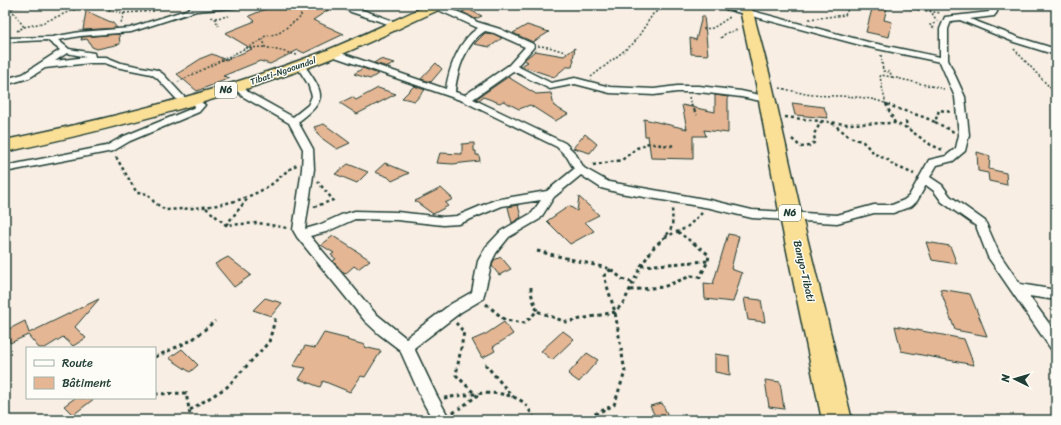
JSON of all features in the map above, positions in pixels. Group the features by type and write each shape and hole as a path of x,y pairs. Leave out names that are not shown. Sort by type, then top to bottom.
{"highway":[{"name":"Tibati-Ngaoundal","path":"5,146 139,115 238,86 332,53 438,5"},
{"name":"Banyo-Tibati","path":"739,15 768,107 791,217 837,420"}],"street":[{"path":"5,40 37,38 52,39 80,34 137,28 199,7 245,5"},
{"path":"343,5 397,24"},
{"path":"438,5 484,28 497,31 530,46 512,67 466,99"},
{"path":"721,5 739,15 802,25 880,47 944,60"},
{"path":"332,53 466,99 561,145 571,155 580,170 594,179 612,187 710,204 752,214 837,219 874,209 893,209 908,203 913,198 933,162 949,159 961,149 964,135 960,97 944,60 944,26 948,19 955,17 991,14 993,12 993,5"},
{"path":"955,17 1056,52"},
{"path":"450,93 452,77 460,56 474,35 484,28"},
{"path":"52,39 57,45 66,50 91,55 90,60"},
{"path":"5,82 26,76 66,50"},
{"path":"5,169 109,149 126,139 196,110 200,105 189,101 168,85 158,74 150,70 119,65 106,60 90,60 43,65"},
{"path":"293,121 310,108 318,99 318,93 305,63"},
{"path":"512,67 547,85 575,81 610,90 654,92 687,89 727,92 768,107"},
{"path":"238,86 245,94 293,121 308,149 308,164 300,232 370,317 384,330 406,346 430,399 445,418"},
{"path":"406,346 456,308 478,295 485,261 491,250 505,234 536,216 550,194 580,170"},
{"path":"923,178 938,188 946,199 981,224 993,254 1056,345"},
{"path":"300,232 322,229 345,218 355,216 397,216 444,221 459,220 499,203 550,194"},
{"path":"1016,289 1056,295"}],"path":[{"path":"7,5 12,6 11,8 24,27 42,24 85,5"},
{"path":"5,11 11,8 32,5"},
{"path":"102,5 111,11 124,13 121,23 114,31"},
{"path":"584,84 604,66 618,58 639,37 645,23 656,12 664,9 678,8 683,5"},
{"path":"802,25 805,24 806,20 810,18 845,15 850,5"},
{"path":"894,5 903,9 930,10 955,17"},
{"path":"168,85 187,78 238,53 241,49 264,39 263,37 279,33 301,17 300,13"},
{"path":"703,29 713,28 733,14 739,15 737,30 726,33 721,38"},
{"path":"1003,34 1015,51 1056,94"},
{"path":"264,39 265,48"},
{"path":"530,46 549,47 568,53"},
{"path":"880,47 880,58 884,66 883,71 890,72 892,77"},
{"path":"246,48 265,48 280,52 294,53 305,63"},
{"path":"895,123 885,102 880,77 881,75 910,80 943,90 946,88 957,88"},
{"path":"687,89 691,105 697,115"},
{"path":"768,107 787,90 809,94 862,98 885,102 900,110 920,114 948,130 964,135"},
{"path":"768,107 790,138 801,147 808,146 815,142 814,134 821,122"},
{"path":"768,107 821,122 895,123 907,128 931,145 955,154"},
{"path":"935,122 939,110 961,114"},
{"path":"906,121 907,128"},
{"path":"831,122 850,136 863,142 875,154 888,160 893,165 923,178"},
{"path":"580,170 586,166 622,160 645,143 671,146 675,143"},
{"path":"109,149 119,160 124,172 137,193 148,194 154,202 165,210 206,208 248,198 270,186 287,169 308,164 334,200 302,211"},
{"path":"226,225 248,198"},
{"path":"531,287 531,293 537,310 566,322 615,312 624,302 641,266 654,247 671,232 673,221 672,198"},
{"path":"663,238 678,232 695,222 710,204"},
{"path":"206,208 226,225 258,223 300,232"},
{"path":"630,290 663,287 691,276 700,277 708,261 709,255 678,232"},
{"path":"536,251 611,269 622,279 634,283"},
{"path":"641,266 708,261"},
{"path":"582,420 614,405 625,372 615,312 604,276 611,269"},
{"path":"498,314 510,322 525,323 537,310"},
{"path":"448,315 464,332 456,375 477,396"},
{"path":"190,410 227,387 269,342 276,316"},
{"path":"156,357 192,340 215,321"},
{"path":"485,364 514,397 523,402 535,420"},
{"path":"156,394 186,393 192,420"},
{"path":"430,399 496,395 514,397"},
{"path":"445,418 477,396"}],"building":[{"path":"275,5 309,5 330,9 313,20 344,34 304,53 298,50 270,64 260,61 223,76 230,78 197,91 177,74 202,58 212,54 226,60 252,49 225,33 255,21 249,16"},
{"path":"873,5 887,7 884,20 892,22 889,37 866,32"},
{"path":"468,9 482,16 475,19 462,12"},
{"path":"86,11 113,23 117,28 83,30"},
{"path":"702,16 704,16 708,55 691,54 690,38 696,40"},
{"path":"527,25 549,32 533,42 513,33"},
{"path":"485,33 494,34 502,38 490,47 474,44"},
{"path":"119,34 120,44 97,49 92,47 87,39 81,40 82,37"},
{"path":"575,48 572,67 566,67 554,77 521,66 528,62 524,60 535,51 564,56"},
{"path":"380,59 395,63 388,67 374,63"},
{"path":"436,63 442,69 431,82 421,79"},
{"path":"363,68 378,74 370,79 354,74"},
{"path":"508,77 536,94 551,93 554,106 568,114 555,121 530,105 519,109 503,101 500,103 483,97 479,100 476,99"},
{"path":"414,86 425,90 415,101 402,98"},
{"path":"378,88 396,94 357,114 340,103 352,97 356,100"},
{"path":"715,95 728,97 728,133 704,130 706,136 693,136 693,159 651,158 648,136 645,136 644,119 687,129 682,105 715,112"},
{"path":"792,103 824,107 828,118 795,115"},
{"path":"324,124 350,143 337,149 320,137 314,127"},
{"path":"585,134 597,144 590,153 573,148"},
{"path":"474,143 474,151 476,151 476,155 479,155 480,161 453,164 437,163 440,153 462,154 462,144"},
{"path":"977,152 990,156 989,169 1006,173 1007,185 989,181 988,173 978,171"},
{"path":"385,163 409,173 392,181 388,177 375,172"},
{"path":"348,164 368,172 357,183 335,174"},
{"path":"441,188 453,199 445,203 448,206 433,214 415,201"},
{"path":"579,197 599,215 585,222 594,231 570,244 547,221 569,206 577,211"},
{"path":"518,205 521,217 512,223 508,207"},
{"path":"728,234 739,236 731,269 742,273 733,302 705,299 704,283 713,284"},
{"path":"333,236 370,260 358,269 354,266 345,274 333,261 336,259 331,255 334,253 321,245"},
{"path":"926,242 950,246 957,264 932,260"},
{"path":"228,257 251,275 234,287 215,264"},
{"path":"501,257 511,269 499,275 492,266 494,260"},
{"path":"940,289 970,294 987,336 955,330"},
{"path":"265,298 282,303 271,316 253,310"},
{"path":"744,298 761,300 765,322 748,320"},
{"path":"99,299 75,327 86,338 73,346 63,337 47,347 38,347 28,335 10,343 7,330 25,321 29,333"},
{"path":"504,322 513,334 493,347 495,351 482,358 472,340 486,334"},
{"path":"895,326 964,339 974,365 901,351"},
{"path":"563,331 574,339 552,360 541,351"},
{"path":"324,333 348,339 347,340 365,345 364,347 381,351 365,377 361,376 350,392 323,381 320,387 299,379 306,368 293,366 305,346 315,348"},
{"path":"182,349 198,365 190,372 169,358"},
{"path":"587,353 598,360 579,382 568,374"},
{"path":"715,354 729,356 730,375 715,372"},
{"path":"765,380 780,382 784,409 769,407"},
{"path":"74,399 94,399 73,415 64,406"},
{"path":"662,403 670,420 657,420 650,406"}]}
